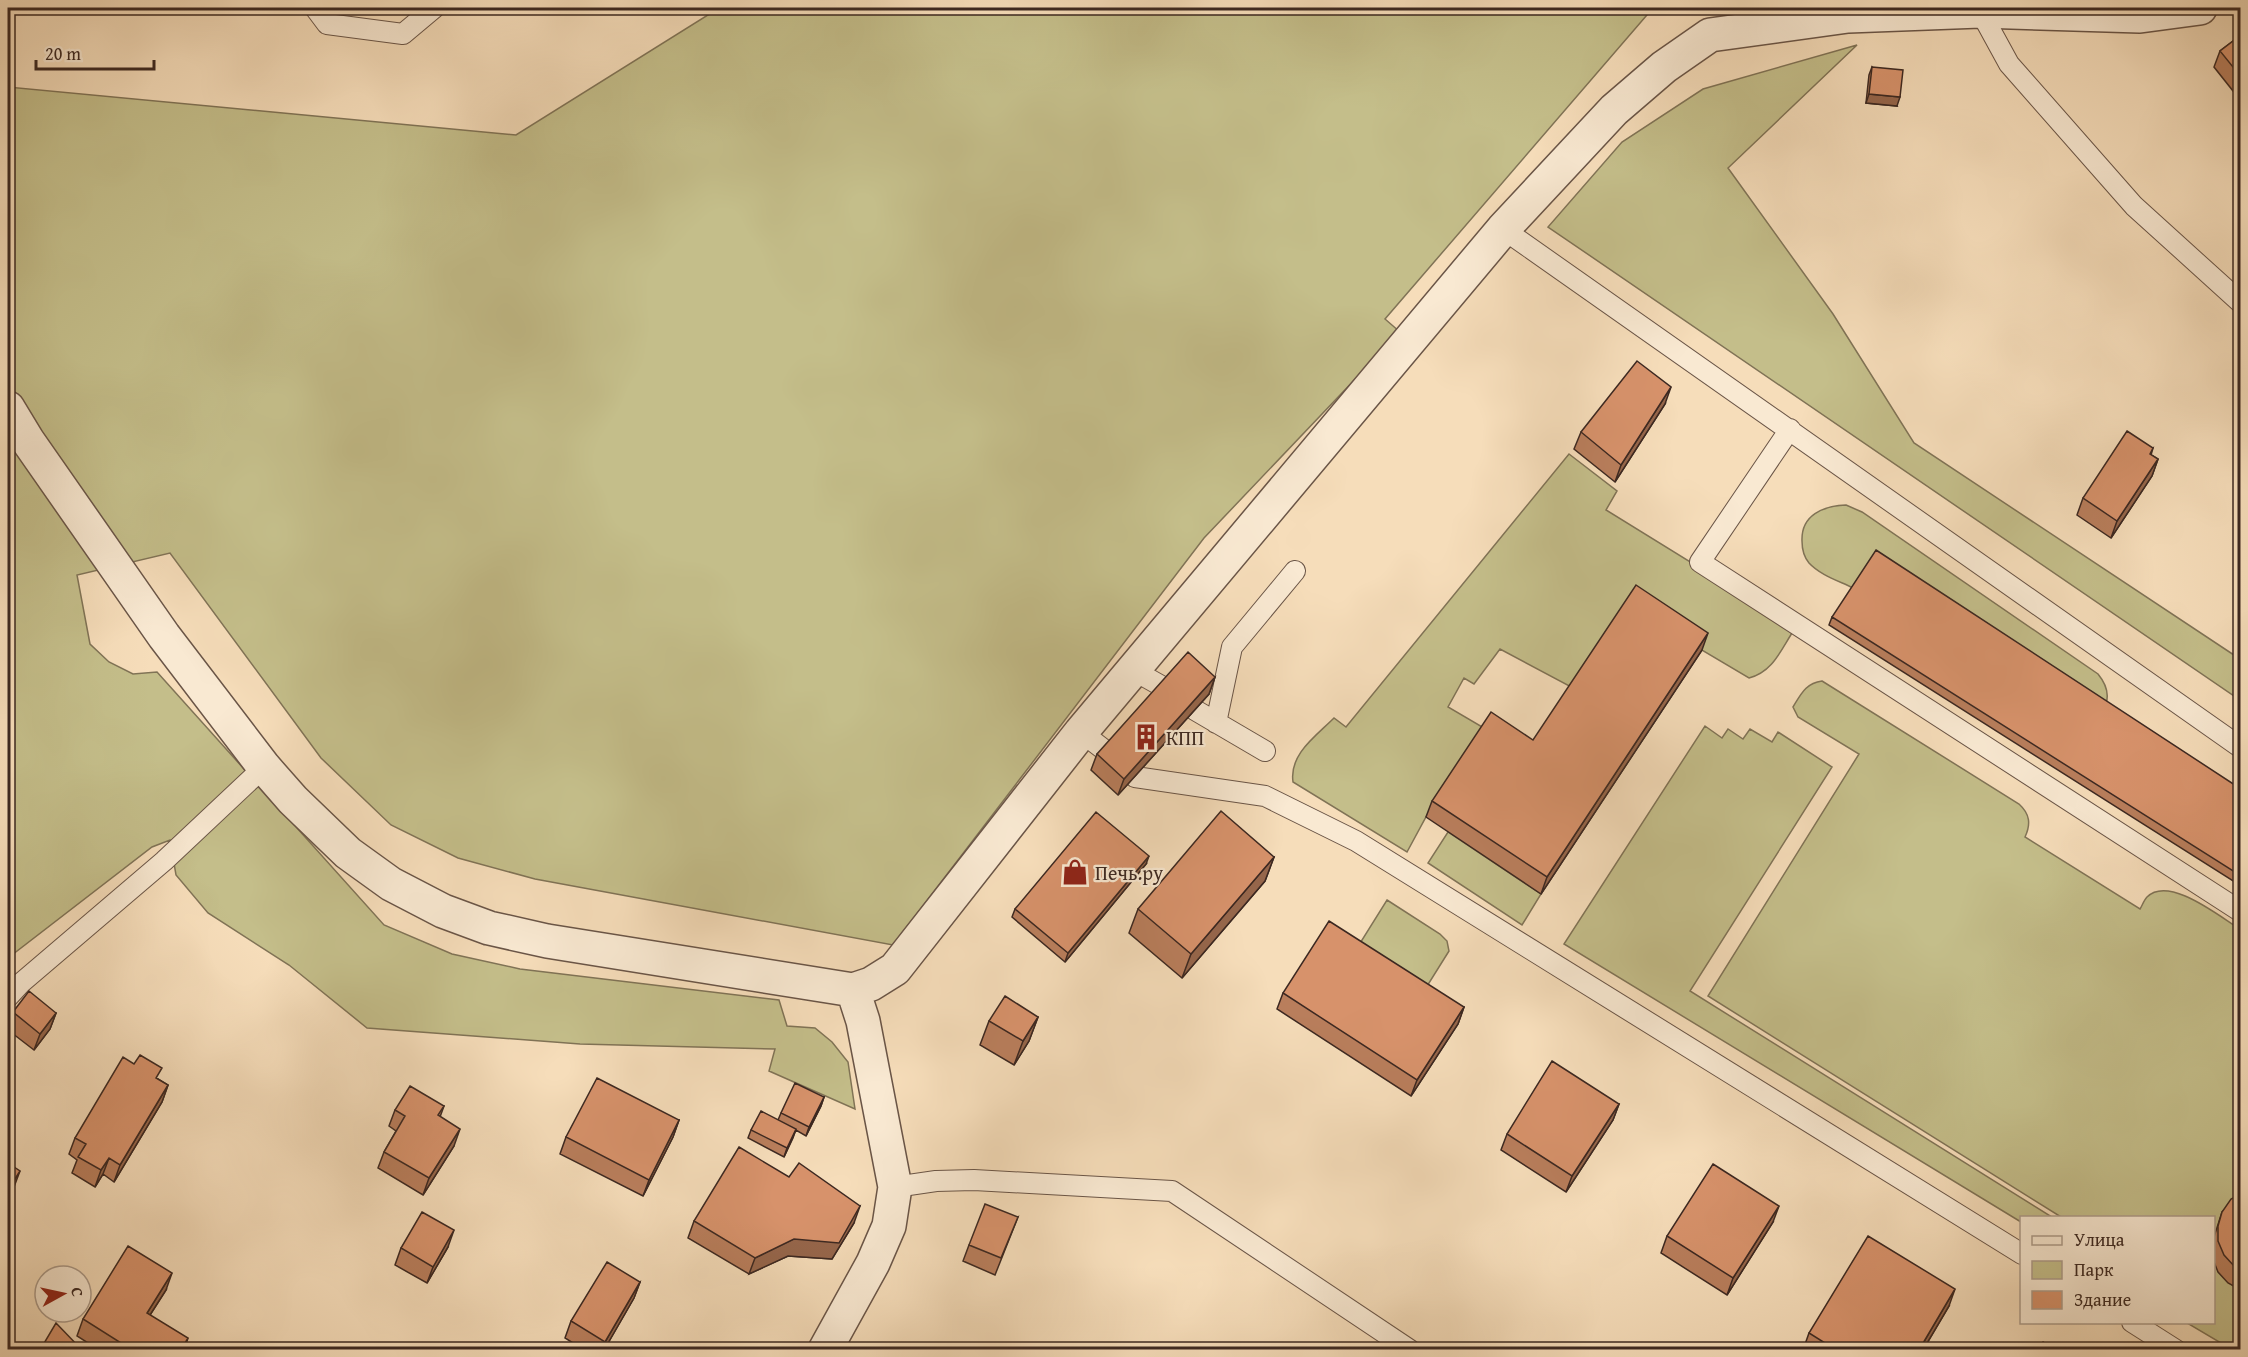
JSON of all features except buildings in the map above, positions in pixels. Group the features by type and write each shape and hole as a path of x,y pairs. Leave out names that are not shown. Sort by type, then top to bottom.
{"street":[{"path":"8,408 28,441 164,636 264,767 293,800 348,853 391,884 443,910 489,928 547,941 853,990 871,984 896,969 1081,732 1503,230 1614,111 1664,67 1710,35 1848,16 1980,11 2140,16 2200,8"},
{"path":"825,1350 873,1263 889,1226 895,1187 863,1021 853,990"}],"lane":[{"path":"315,8 327,24 403,34 434,8"},
{"path":"1980,11 2009,64 2134,206 2241,302"},
{"path":"1503,230 2241,747"},
{"path":"1790,429 1700,562 2241,911"},
{"path":"1216,723 1232,647 1295,571"},
{"path":"1133,670 1165,688"},
{"path":"1195,710 1265,751"},
{"path":"1081,732 1107,752"},
{"path":"8,997 30,975 164,861 264,767"},
{"path":"1135,777 1265,796 1356,841 2020,1253"},
{"path":"895,1187 936,1181 974,1180 1173,1191 1410,1350"},
{"path":"2134,1324 2176,1350"}],"green space":[{"path":"719,8 1653,8 1385,319 1400,332 1204,538 893,945 535,879 458,858 391,825 321,758 170,553 77,575 90,644 109,662 133,674 157,672 384,925 452,954 520,969 779,1000 787,1026 815,1028 832,1042 848,1062 855,1109 769,1071 775,1049 580,1044 367,1028 289,965 208,913 176,875 170,840 152,847 8,958 8,87 516,135"},
{"path":"1857,45 1728,168 1833,314 1914,443 2240,659 2240,700 1548,227 1622,142 1703,89"},
{"path":"1569,454 1617,491 1606,510 1786,621 1792,633 1770,666 1749,678 1702,650 1573,688 1500,649 1474,684 1464,678 1448,707 1484,728 1426,817 1407,852 1293,782 1295,763 1305,746 1334,718 1346,727"},
{"path":"1846,505 1862,512 2098,674 2107,691 2107,700 2103,710 1813,567 1807,561 1803,549 1805,525 1809,518 1822,510"},
{"path":"1822,681 2019,804 2028,819 2025,837 2140,909 2147,897 2156,892 2168,891 2194,900 2240,929 2240,1208 2215,1236 2215,1216 2059,1216 1708,996 1859,754 1798,717 1793,707 1804,690"},
{"path":"1705,726 1722,738 1728,729 1743,739 1750,729 1772,742 1778,732 1832,767 1690,991 2050,1216 2020,1216 2020,1221 1564,944"},
{"path":"1448,832 1541,894 1522,925 1428,863"},
{"path":"1387,900 1440,934 1447,941 1449,951 1419,999 1352,956"},
{"path":"2215,1264 2224,1278 2240,1290 2240,1349 2231,1349 2189,1324 2215,1324"}],"place":[{"name":"КПП","path":"1146,737"},
{"name":"Печь.ру","path":"1075,872"}]}
